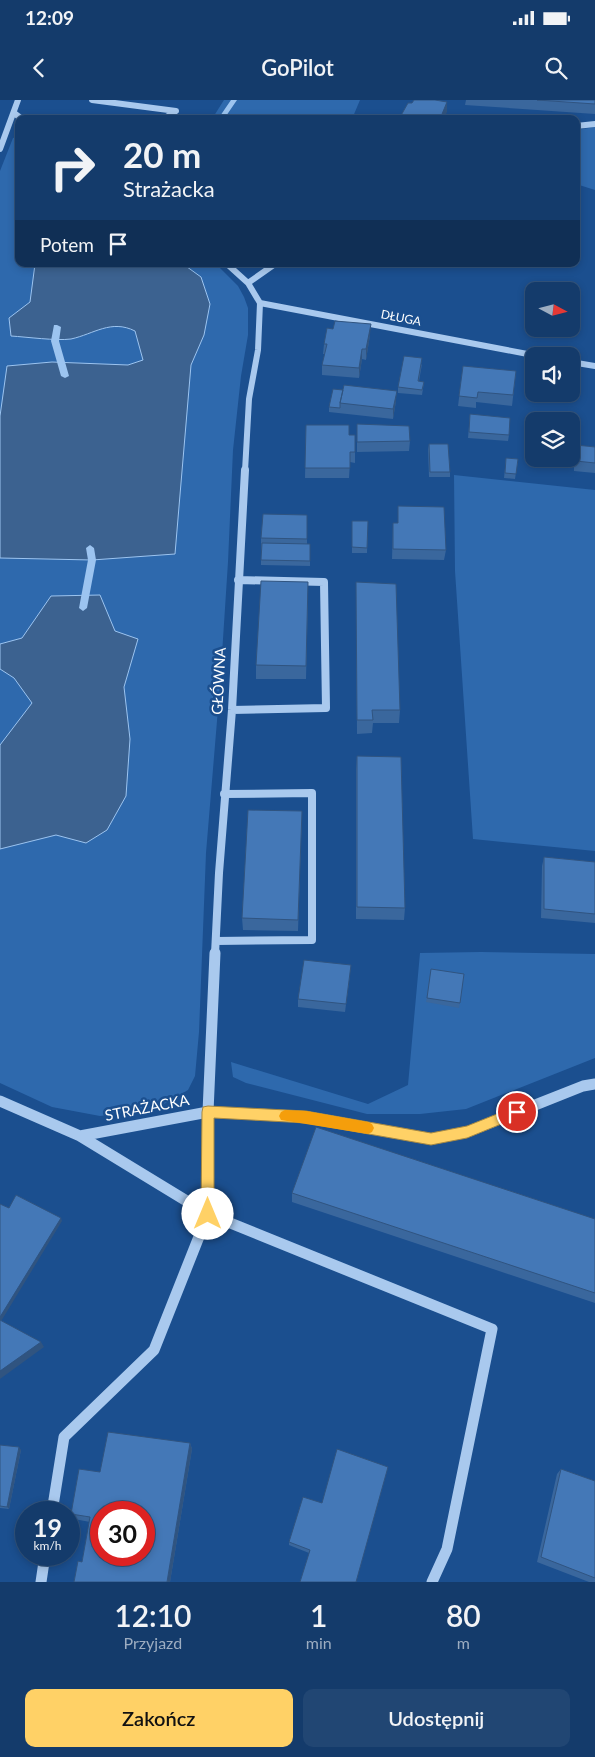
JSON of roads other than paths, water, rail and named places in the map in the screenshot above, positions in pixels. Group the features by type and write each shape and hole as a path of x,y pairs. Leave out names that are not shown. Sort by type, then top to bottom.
{"street":[{"path":"0,149 18,100"},
{"path":"92,100 176,111 170,115"},
{"path":"580,126 595,124"},
{"path":"230,267 248,283 260,303"},
{"path":"248,283 271,267"},
{"name":"DŁUGA","path":"260,303 525,354"},
{"name":"GŁÓWNA","path":"208,1214 208,1112 224,794 232,710 249,399 258,350 260,303"},
{"path":"580,364 595,366"},
{"path":"232,710 326,708 324,582 238,580"},
{"path":"216,941 312,940 312,793 224,794"},
{"name":"STRAŻACKA","path":"80,1136 208,1112 306,1117 431,1139 467,1132 583,1086 595,1084"},
{"path":"0,1101 80,1136 208,1214 492,1329 447,1549 432,1582"},
{"path":"54,1501 64,1437 154,1350 208,1214"}],"lane":[{"path":"41,1582 43,1566"}],"waterway":[{"path":"224,115 234,100"},
{"path":"57,327 55,341 65,376"},
{"path":"83,608 92,560 90,548"}]}
